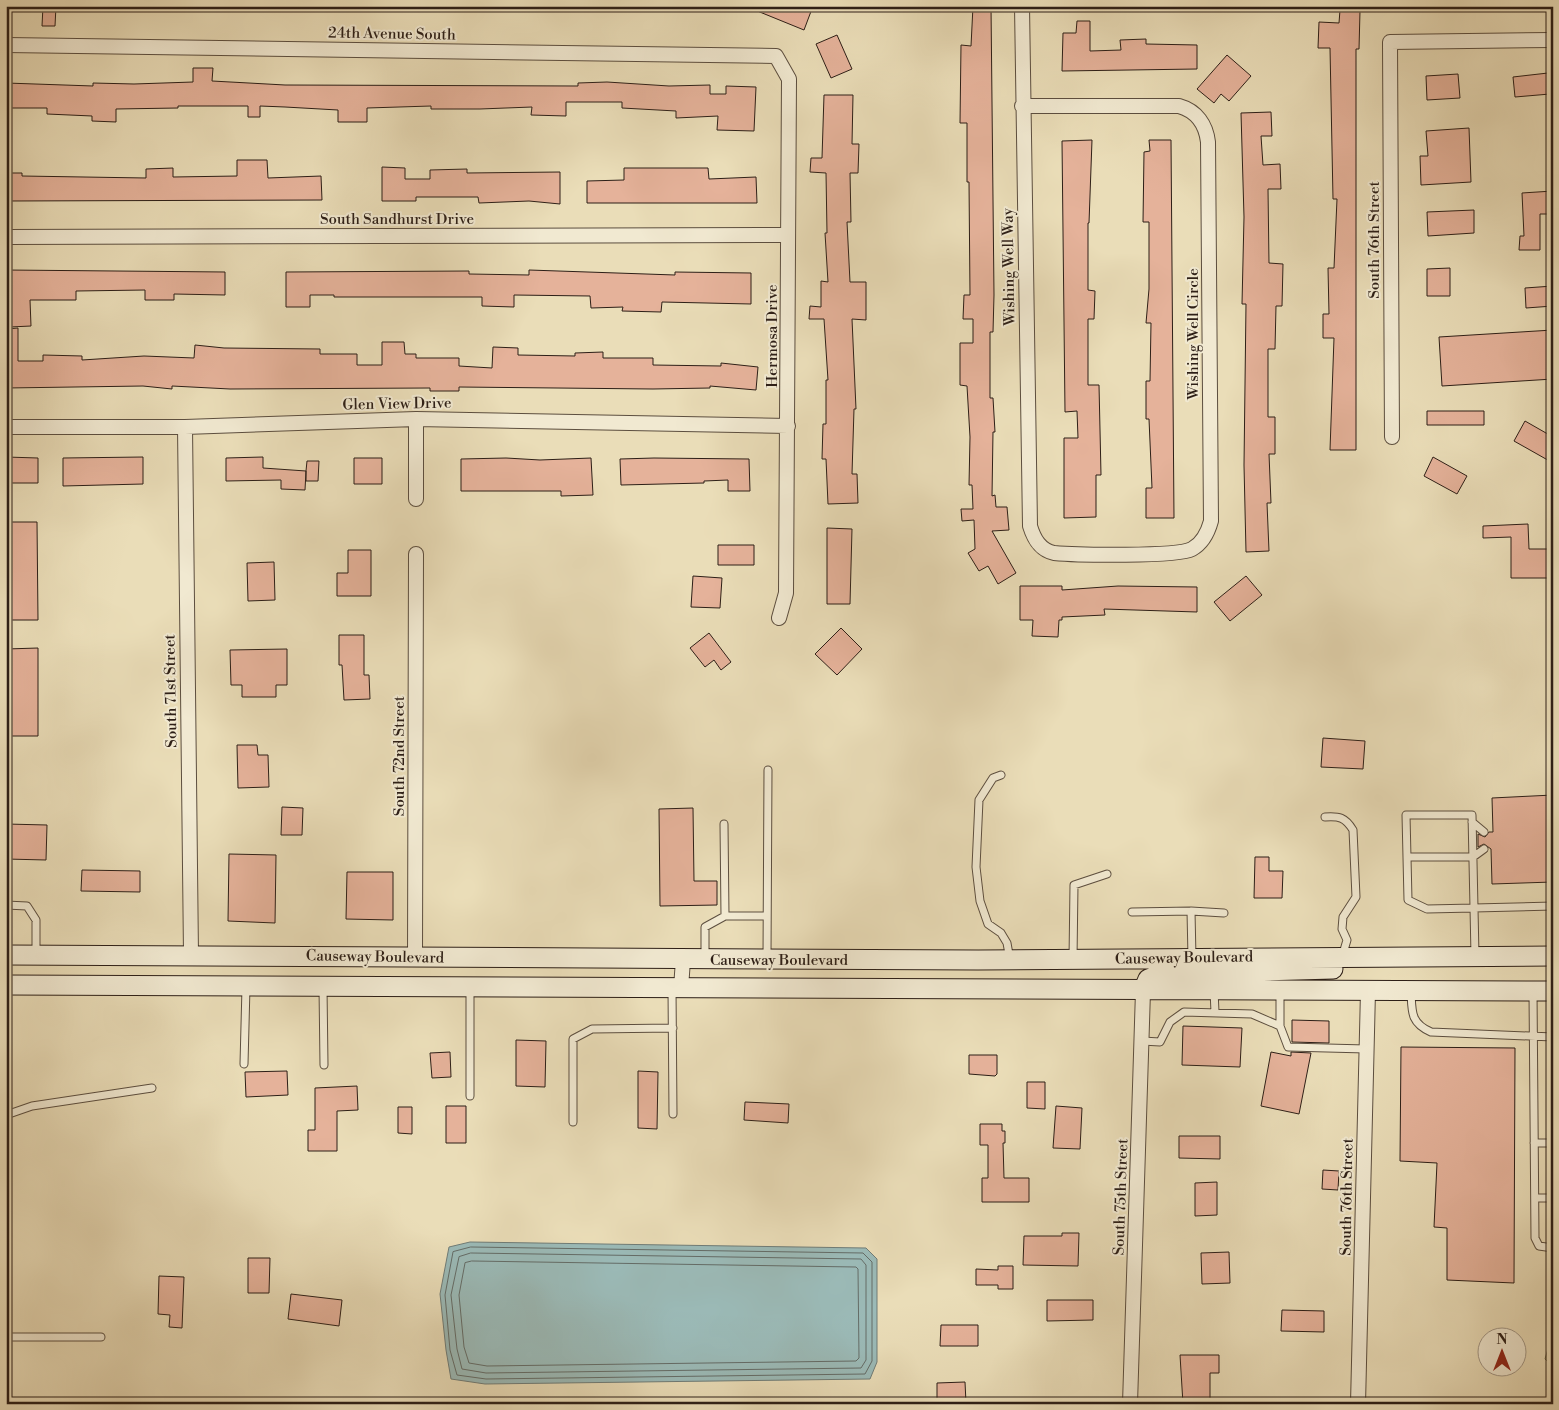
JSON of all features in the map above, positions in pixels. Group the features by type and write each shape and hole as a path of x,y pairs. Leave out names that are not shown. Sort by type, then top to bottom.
{"main road":[{"name":"Causeway Boulevard","path":"6,954 191,954 682,960 1073,960 1342,956 1553,956"},
{"path":"1144,991 1148,979 1161,974 1357,968 1369,964 1380,956"},
{"name":"Causeway Boulevard","path":"6,985 1144,991 1553,991"}],"street":[{"name":"Wishing Well Way","path":"1022,6 1022,106 1030,526"},
{"name":"South 76th Street","path":"1392,437 1390,42 1553,40"},
{"name":"24th Avenue South","path":"6,45 776,56"},
{"name":"Hermosa Drive","path":"776,56 789,79 786,593 779,618"},
{"name":"Wishing Well Circle","path":"1022,106 1179,106 1198,116 1206,129 1208,142 1209,530 1199,544 1184,552 1066,554 1044,549 1032,535 1030,526"},
{"name":"South Sandhurst Drive","path":"6,237 788,234"},
{"name":"Glen View Drive","path":"6,427 185,427 416,419 788,426"},
{"path":"416,419 416,499"},
{"name":"South 71st Street","path":"185,427 191,954"},
{"name":"South 72nd Street","path":"415,958 416,554"},
{"path":"677,988 682,960"},
{"name":"South 75th Street","path":"1130,1404 1144,991"},
{"name":"South 76th Street","path":"1358,1404 1368,991"}],"lane":[{"path":"767,960 768,770"},
{"path":"1001,775 993,778 979,800 976,867 980,901 988,924 1001,933 1007,944 1010,960"},
{"path":"1475,956 1474,908 1473,857 1472,822 1472,814 1406,815 1408,900 1427,909 1474,908 1553,906"},
{"path":"1325,817 1339,816 1347,820 1352,830 1356,896 1343,917 1342,928 1347,940 1342,956"},
{"path":"1472,822 1484,832"},
{"path":"724,824 725,916"},
{"path":"1408,858 1473,857 1484,849"},
{"path":"1073,960 1074,885 1107,874"},
{"path":"6,905 28,906 36,920 36,954"},
{"path":"1191,911 1192,958"},
{"path":"1132,912 1224,912"},
{"path":"705,960 705,927 725,916 768,916"},
{"path":"244,1064 246,986"},
{"path":"323,986 324,1064"},
{"path":"470,987 470,1096"},
{"path":"673,1114 672,1028 677,988"},
{"path":"1214,991 1215,1012"},
{"path":"1280,991 1280,1026 1288,1047 1366,1049"},
{"path":"1411,991 1413,1015 1419,1026 1431,1032 1553,1037"},
{"path":"1533,991 1535,1238 1539,1246 1553,1248"},
{"path":"1142,1042 1160,1042 1170,1022 1184,1012 1252,1014 1280,1026"},
{"path":"573,1122 573,1039 592,1029 672,1028"},
{"path":"6,1115 32,1106 152,1088"},
{"path":"1534,1143 1553,1143"},
{"path":"1534,1198 1553,1198"},
{"path":"6,1337 101,1337"}],"green space":[{"path":"1553,1341 1553,1367 1545,1359 1549,1345"}],"water":[{"path":"470,1242 866,1248 877,1259 877,1362 870,1379 485,1384 451,1379 440,1294 449,1247"}],"building":[{"path":"43,6 56,6 55,26 42,26"},
{"path":"745,6 813,6 804,30"},
{"path":"973,6 991,6 994,295 993,332 990,332 990,398 993,398 995,432 993,432 992,496 995,495 996,507 1007,507 1009,530 992,531 1016,573 998,584 988,566 979,571 968,553 975,549 974,520 962,521 961,509 973,509 972,485 969,485 970,437 967,386 960,385 960,343 973,343 973,319 963,319 964,295 970,295 969,182 967,182 967,123 960,123 961,45 971,46"},
{"path":"1340,10 1360,11 1359,49 1356,49 1356,450 1330,450 1334,338 1323,338 1323,314 1329,314 1328,268 1334,268 1337,199 1333,199 1330,48 1318,48 1319,22 1339,23"},
{"path":"1077,21 1090,21 1090,51 1121,50 1120,40 1146,39 1146,44 1197,45 1197,69 1062,71 1063,33 1076,33"},
{"path":"837,35 852,69 831,78 816,44"},
{"path":"1227,55 1251,76 1229,101 1221,94 1214,103 1197,89"},
{"path":"193,68 213,68 212,81 285,85 578,86 578,83 607,82 669,86 710,85 710,94 726,94 726,86 756,87 754,131 717,130 718,116 676,118 676,111 622,108 622,102 566,102 566,116 531,115 532,107 480,109 431,109 431,106 367,108 367,122 338,122 338,110 260,106 260,117 248,117 248,106 178,106 178,108 116,109 116,122 92,121 92,116 47,114 47,108 6,108 6,83 93,86 93,83 193,82"},
{"path":"1548,73 1550,94 1515,97 1513,77"},
{"path":"1458,74 1460,98 1427,100 1426,76"},
{"path":"824,95 853,95 852,144 859,144 858,173 850,173 851,222 847,222 850,282 866,282 866,320 852,319 856,409 854,409 852,474 857,474 858,503 828,504 826,459 822,459 823,424 826,424 826,380 828,380 824,319 809,319 810,306 821,307 821,281 828,282 825,233 827,233 826,173 810,172 811,158 822,158"},
{"path":"1271,112 1272,136 1261,136 1263,165 1280,164 1281,189 1268,189 1269,263 1283,264 1282,306 1276,306 1275,349 1268,349 1268,417 1275,417 1275,454 1269,454 1271,503 1267,503 1269,551 1246,552 1244,465 1246,304 1242,304 1244,217 1241,113"},
{"path":"1469,128 1471,182 1421,185 1420,156 1428,156 1426,131"},
{"path":"1092,140 1088,223 1088,290 1095,291 1094,319 1088,319 1088,385 1099,385 1101,475 1096,475 1096,517 1064,518 1064,438 1078,438 1077,411 1065,412 1062,141"},
{"path":"1149,140 1171,140 1174,518 1146,518 1146,488 1152,488 1149,419 1146,419 1146,381 1150,381 1151,323 1146,323 1149,289 1149,222 1143,222 1144,152 1150,151"},
{"path":"237,160 267,160 268,178 321,176 322,200 6,201 6,173 22,173 22,176 146,178 146,169 173,168 173,177 237,176"},
{"path":"382,167 405,168 405,179 430,179 430,170 467,169 467,173 560,172 560,204 529,201 479,203 478,197 416,197 416,201 382,201"},
{"path":"624,168 708,168 709,179 756,177 757,203 587,203 587,181 624,180"},
{"path":"1553,191 1553,214 1540,214 1540,250 1519,250 1520,236 1524,236 1522,193"},
{"path":"1474,210 1474,233 1428,236 1427,212"},
{"path":"1450,268 1450,296 1427,296 1427,269"},
{"path":"6,270 225,272 225,295 174,294 174,300 145,300 145,290 76,291 76,300 30,300 31,326 10,327"},
{"path":"529,270 675,275 675,272 751,273 751,304 662,302 661,312 622,311 623,307 591,308 590,296 514,295 514,307 482,306 482,297 334,297 334,295 310,295 310,307 286,307 286,272 469,271 469,274 529,275"},
{"path":"1553,286 1553,306 1526,308 1525,288"},
{"path":"18,328 18,361 43,361 43,355 82,356 82,360 144,356 194,358 195,345 224,348 320,349 320,354 357,354 357,365 382,365 382,342 404,342 405,354 416,354 416,358 459,358 459,366 492,368 493,347 518,348 518,355 575,356 575,353 603,352 603,358 653,358 653,365 721,366 721,363 758,367 756,390 710,386 710,388 653,389 459,387 459,391 430,391 430,388 230,389 172,386 172,389 143,386 6,388 6,329"},
{"path":"1553,330 1553,379 1442,386 1439,337"},
{"path":"1427,411 1484,411 1484,425 1427,425"},
{"path":"1525,421 1553,437 1553,463 1514,441"},
{"path":"6,457 38,458 38,483 6,483"},
{"path":"143,457 143,484 63,486 63,458"},
{"path":"263,457 263,468 306,471 305,490 281,489 281,480 226,481 226,458"},
{"path":"1433,457 1467,476 1457,494 1424,476"},
{"path":"354,458 382,458 382,484 354,484"},
{"path":"506,458 540,460 591,458 593,495 561,496 561,491 461,491 461,459"},
{"path":"620,459 749,459 750,491 728,491 728,480 704,481 704,483 621,485"},
{"path":"307,461 319,461 318,481 306,481"},
{"path":"6,522 37,522 38,620 6,620"},
{"path":"1528,524 1529,549 1553,549 1553,578 1511,578 1511,537 1483,538 1483,526"},
{"path":"827,528 852,529 850,604 827,604"},
{"path":"718,545 754,545 754,565 718,565"},
{"path":"348,550 371,550 371,596 337,596 337,573 348,573"},
{"path":"274,562 275,600 248,601 247,563"},
{"path":"693,576 722,578 720,608 691,607"},
{"path":"1246,576 1262,595 1230,621 1214,602"},
{"path":"1020,586 1062,586 1062,590 1118,586 1197,587 1197,612 1104,609 1105,615 1062,617 1062,620 1059,620 1058,637 1032,636 1033,620 1020,620"},
{"path":"841,628 862,649 837,675 815,654"},
{"path":"709,633 731,662 721,670 714,660 705,667 690,648"},
{"path":"339,635 364,635 364,675 369,675 370,699 344,700 342,665 339,665"},
{"path":"38,648 38,736 6,736 6,649"},
{"path":"287,649 287,685 276,685 276,697 242,697 242,685 231,685 230,650"},
{"path":"1323,738 1365,741 1363,769 1321,767"},
{"path":"237,745 257,745 258,755 268,755 269,787 238,788"},
{"path":"1553,795 1553,882 1492,884 1491,849 1484,844 1478,847 1478,834 1485,837 1489,832 1493,832 1492,798"},
{"path":"282,807 303,808 302,835 281,835"},
{"path":"693,808 694,881 717,881 717,905 660,906 659,809"},
{"path":"6,824 47,825 46,860 6,859"},
{"path":"229,854 276,855 275,923 228,921"},
{"path":"1255,857 1269,857 1269,871 1283,871 1282,898 1254,898"},
{"path":"82,870 140,871 140,892 81,891"},
{"path":"347,872 393,872 393,920 346,919"},
{"path":"1292,1020 1329,1021 1329,1043 1292,1042"},
{"path":"1183,1026 1242,1028 1240,1067 1182,1065"},
{"path":"516,1040 546,1041 545,1087 516,1086"},
{"path":"1401,1047 1515,1048 1514,1283 1447,1280 1447,1228 1434,1227 1437,1163 1400,1161"},
{"path":"450,1052 451,1077 432,1078 430,1053"},
{"path":"1271,1052 1291,1056 1291,1052 1311,1053 1299,1114 1261,1106"},
{"path":"969,1055 997,1055 997,1074 995,1076 969,1074"},
{"path":"287,1071 288,1095 246,1097 245,1072"},
{"path":"638,1071 658,1072 657,1129 638,1128"},
{"path":"1027,1082 1045,1082 1045,1109 1027,1108"},
{"path":"357,1086 358,1110 337,1111 337,1151 308,1151 308,1130 315,1130 315,1088"},
{"path":"745,1102 789,1104 788,1123 744,1120"},
{"path":"446,1106 466,1106 466,1143 446,1143"},
{"path":"1056,1106 1082,1108 1080,1149 1053,1148"},
{"path":"398,1107 412,1107 412,1134 398,1133"},
{"path":"980,1124 1002,1124 1002,1131 1005,1131 1005,1143 1003,1143 1004,1178 1029,1178 1029,1202 982,1202 982,1178 988,1178 988,1145 980,1145"},
{"path":"1179,1136 1220,1136 1220,1159 1179,1158"},
{"path":"1323,1170 1339,1171 1338,1190 1322,1189"},
{"path":"1217,1182 1217,1215 1195,1216 1195,1183"},
{"path":"1062,1233 1079,1233 1078,1266 1023,1265 1024,1236 1062,1236"},
{"path":"1229,1252 1230,1283 1202,1284 1201,1253"},
{"path":"248,1258 270,1258 269,1293 248,1293"},
{"path":"998,1266 1013,1266 1013,1289 998,1289 998,1285 976,1285 976,1269 998,1270"},
{"path":"159,1276 184,1277 182,1328 169,1327 170,1315 158,1314"},
{"path":"291,1294 342,1300 339,1326 288,1319"},
{"path":"1047,1300 1093,1300 1093,1320 1047,1321"},
{"path":"1282,1310 1324,1311 1324,1332 1281,1331"},
{"path":"941,1325 978,1325 978,1346 940,1346"},
{"path":"1180,1355 1219,1355 1219,1373 1210,1373 1210,1404 1183,1404"},
{"path":"965,1382 966,1403 937,1403 937,1383"}]}
